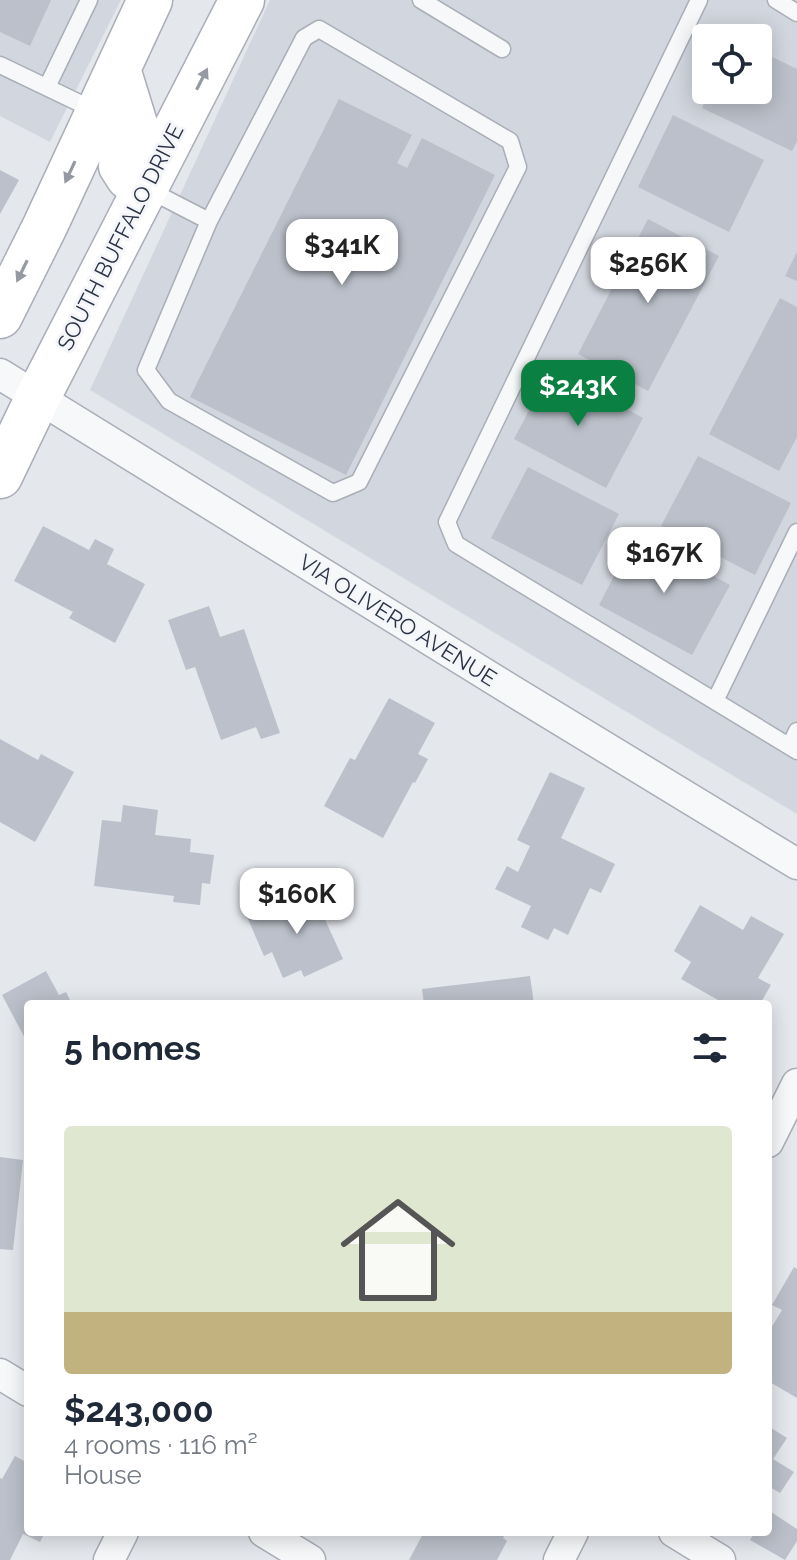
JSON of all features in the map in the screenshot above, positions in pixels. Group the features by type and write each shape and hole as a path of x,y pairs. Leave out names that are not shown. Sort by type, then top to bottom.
{"main road":[{"path":"0,316 150,0"},
{"name":"SOUTH BUFFALO DRIVE","path":"0,476 242,0"},
{"path":"118,69 135,124 124,148 121,166 128,177 145,189"}],"street":[{"name":"VIA OLIVERO AVENUE","path":"0,374 797,864"},
{"path":"772,1134 797,1084"},
{"path":"0,1374 24,1389"},
{"path":"109,1560 121,1536"},
{"path":"271,1536 310,1560"},
{"path":"559,1560 571,1536"},
{"path":"681,1536 720,1560"}],"lane":[{"path":"47,87 89,0"},
{"path":"421,0 502,49"},
{"path":"699,0 447,522 456,544 715,701 795,743"},
{"path":"776,0 797,13"},
{"path":"319,29 510,141 518,167 359,482 333,493 169,401 146,370 209,221 304,38 319,29"},
{"path":"0,65 98,111"},
{"path":"145,189 209,221"},
{"path":"715,701 797,532"}],"shaded area":[{"path":"0,0 121,0 50,142 0,116"},
{"path":"270,0 797,0 797,814 90,390"}],"building":[{"path":"0,0 51,0 30,46 0,32"},
{"path":"772,57 797,69 797,141 792,151 702,108 704,104 772,104"},
{"path":"339,99 412,135 397,163 407,168 422,138 495,175 346,475 190,397"},
{"path":"673,115 764,160 729,232 638,187"},
{"path":"0,170 19,180 0,214"},
{"path":"648,219 719,256 648,391 578,354"},
{"path":"797,252 797,281 785,276"},
{"path":"780,298 797,307 797,437 779,471 709,434"},
{"path":"551,369 643,418 606,488 514,439"},
{"path":"698,456 791,503 755,575 661,526"},
{"path":"528,467 619,514 582,585 491,538"},
{"path":"43,526 89,550 95,539 114,549 107,564 145,584 115,643 69,618 73,612 14,581"},
{"path":"636,534 730,585 692,655 599,605"},
{"path":"209,606 220,637 244,629 280,733 261,739 256,727 221,740 195,667 186,670 168,620"},
{"path":"389,698 435,723 418,754 428,759 383,838 324,806 350,758 355,760"},
{"path":"0,739 38,760 41,754 74,772 35,842 0,822"},
{"path":"550,772 585,788 561,838 615,864 601,893 590,888 568,935 554,928 548,940 521,927 531,906 495,889 507,866 518,872 530,846 517,840"},
{"path":"123,805 158,810 155,835 191,839 190,852 214,855 210,884 202,883 200,905 173,902 174,896 94,886 102,820 121,822"},
{"path":"312,891 343,959 304,977 301,970 283,978 272,952 264,956 248,919"},
{"path":"700,905 743,930 751,916 784,934 758,978 771,985 762,1000 718,1000 681,979 691,962 674,951"},
{"path":"46,971 59,995 66,992 70,1000 24,1000 24,1036 2,995"},
{"path":"530,976 533,1000 423,1000 422,989"},
{"path":"0,1157 23,1160 13,1250 0,1249"},
{"path":"794,1267 797,1269 797,1398 772,1383 772,1327 782,1310 772,1305"},
{"path":"772,1429 787,1438 773,1459 794,1472 780,1493 772,1488"},
{"path":"15,1456 24,1461 24,1534 10,1560 0,1560 2,1479"},
{"path":"772,1513 797,1529 797,1541 785,1560 750,1540 752,1536 772,1536"},
{"path":"27,1536 43,1536 40,1542"},
{"path":"422,1536 504,1536 507,1541 497,1560 409,1560"}]}
